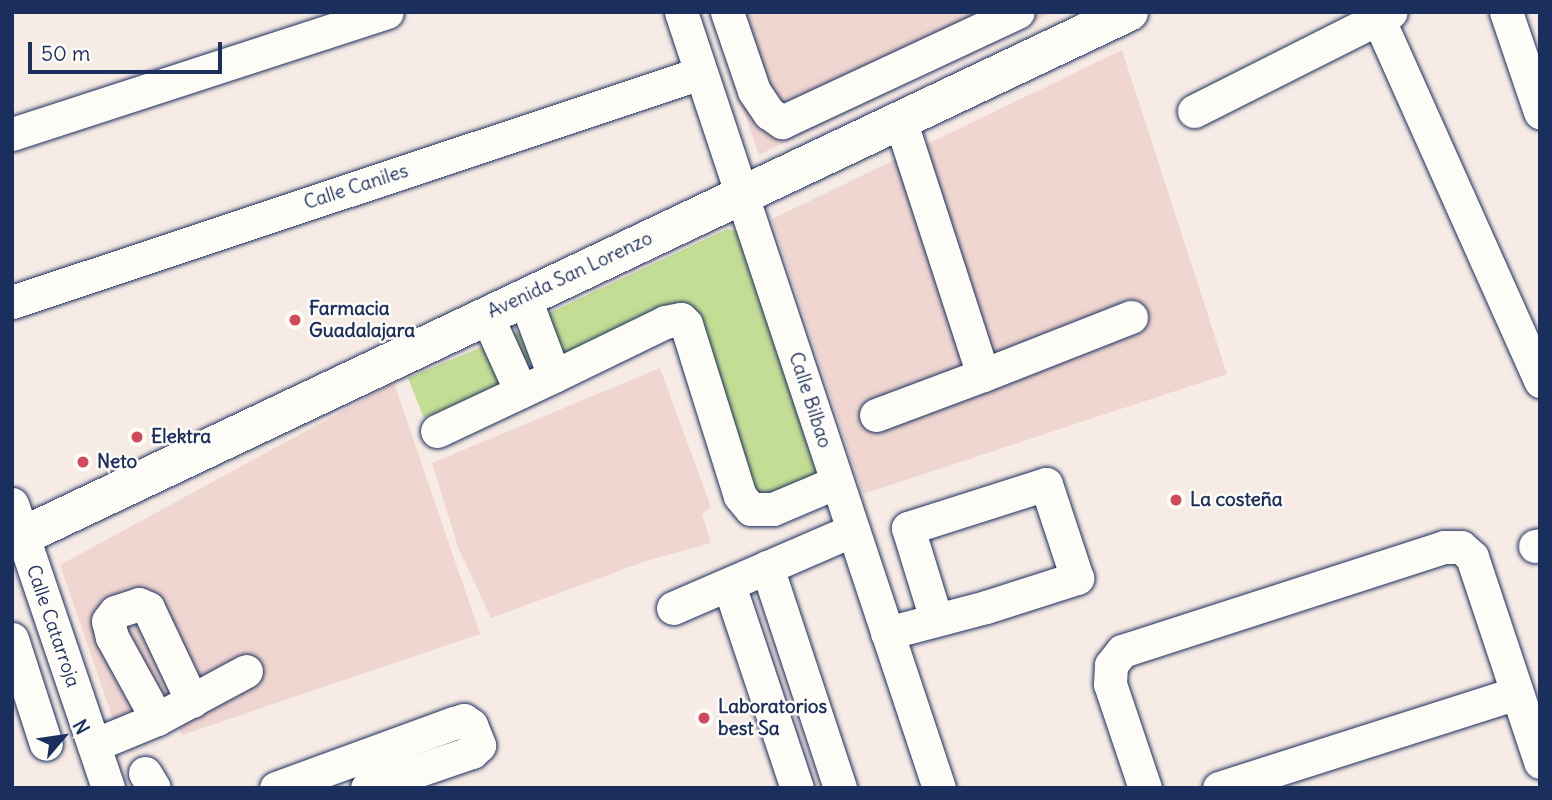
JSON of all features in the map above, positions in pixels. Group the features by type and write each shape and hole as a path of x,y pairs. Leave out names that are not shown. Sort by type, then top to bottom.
{"main road":[{"name":"Avenida San Lorenzo","path":"16,527 901,122 1109,17"}],"street":[{"path":"12,134 387,12"},
{"name":"Calle Bilbao","path":"681,12 939,788"},
{"path":"727,12 754,91 769,113 782,122 1018,12"},
{"path":"1506,12 1540,112"},
{"path":"1195,111 1385,15 1540,381"},
{"name":"Calle Caniles","path":"12,302 701,73"},
{"path":"901,122 983,375"},
{"path":"524,296 554,376"},
{"path":"486,314 521,392"},
{"path":"876,415 1131,317"},
{"path":"438,431 681,319 690,332 740,496 751,509 773,509 837,482"},
{"path":"887,632 936,619 1077,578 1046,484 908,528 936,619"},
{"name":"Calle Catarroja","path":"16,527 108,788"},
{"path":"673,608 853,530"},
{"path":"1145,788 1110,684 1111,665 1122,651 1444,547 1461,547 1472,557 1514,694 1540,762"},
{"path":"767,567 840,788"},
{"path":"729,585 797,788"},
{"path":"158,719 113,637 108,621 115,612 139,604 148,608 192,701"},
{"path":"12,639 46,744"},
{"path":"94,745 158,719 246,671"},
{"path":"1219,788 1514,694"},
{"path":"276,788 454,723 464,720 471,725 479,745 472,752 367,788"}],"shaded area":[{"path":"709,12 1053,12 759,155"},
{"path":"1122,50 1227,374 863,494 772,219"},
{"path":"660,368 711,507 702,514 711,543 646,561 491,618 458,547 432,463"},
{"path":"394,383 480,634 182,735 179,728 123,748 60,565"}],"green space":[{"path":"727,229 739,232 819,467 813,478 757,499 692,314 568,355 559,351 546,325 549,313"},
{"path":"515,333 526,335 535,354 518,376 424,418 408,378"}],"place":[{"name":"Farmacia Guadalajara","path":"295,320"},
{"name":"Elektra","path":"137,437"},
{"name":"Neto","path":"83,462"},
{"name":"La costeña","path":"1176,500"},
{"name":"Laboratorios best Sa","path":"704,718"}]}
